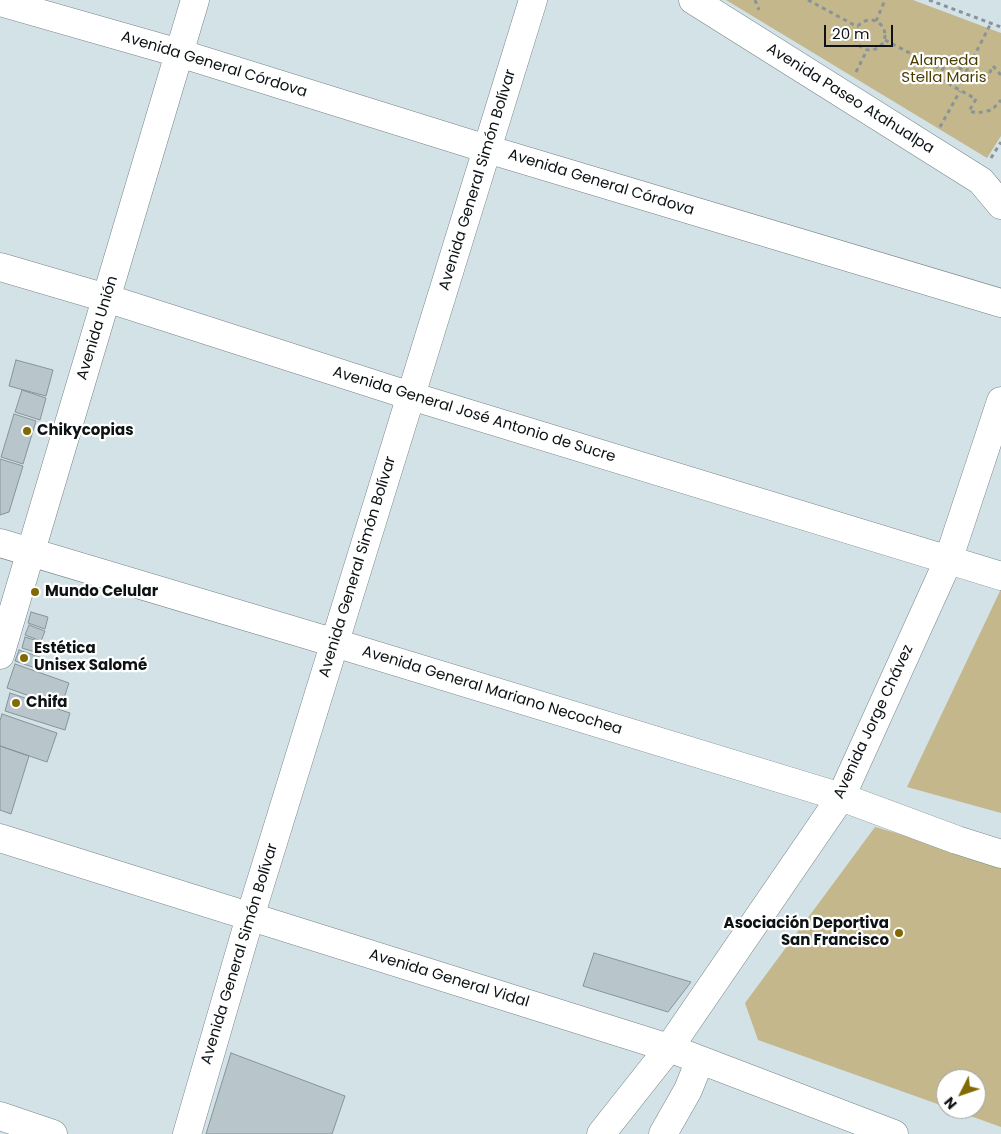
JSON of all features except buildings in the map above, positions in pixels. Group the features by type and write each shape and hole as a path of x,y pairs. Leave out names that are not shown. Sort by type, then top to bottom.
{"street":[{"name":"Avenida Unión","path":"0,655 195,0"},
{"name":"Avenida General Simón Bolívar","path":"186,1134 250,917 533,0"},
{"name":"Avenida Paseo Atahualpa","path":"693,0 981,181 1001,205"},
{"name":"Avenida General Córdova","path":"0,2 179,53 487,149 1001,303"},
{"name":"Avenida General José Antonio de Sucre","path":"0,266 411,396 1001,576"},
{"name":"Avenida Jorge Chávez","path":"601,1134 669,1048 841,796 948,561 1001,401"},
{"name":"Avenida General Mariano Necochea","path":"0,544 841,796 957,840 1001,854"},
{"name":"Avenida General Vidal","path":"0,838 669,1048 894,1134"},
{"path":"663,1134 688,1090 700,1060"},
{"path":"0,1116 53,1134"}],"path":[{"path":"808,0 858,27"},
{"path":"876,21 885,0"},
{"path":"929,0 1001,26"},
{"path":"870,19 876,21 882,25 886,32 885,40 883,45 877,49 867,50 858,44 855,38 858,27 864,21 870,19"},
{"path":"966,72 991,22"},
{"path":"885,40 942,70"},
{"path":"852,80 867,50"},
{"path":"1001,75 993,66 985,82 947,61 938,78 976,99 969,111 977,113 992,110 1001,100"},
{"path":"937,132 960,91"}],"green space":[{"name":"Alameda Stella Maris","path":"726,0 913,0 1001,33 1001,136 987,158"},
{"path":"1001,589 1001,813 907,787"},
{"name":"Asociación Deportiva San Francisco","path":"875,827 1001,863 1001,1127 979,1119 986,1119 986,1069 936,1069 936,1103 758,1040 745,1003"}],"place":[{"name":"Chikycopias","path":"27,431"},
{"name":"Mundo Celular","path":"35,592"},
{"name":"Estética Unisex Salomé","path":"24,658"},
{"name":"Chifa","path":"16,703"},
{"name":"Asociación Deportiva San Francisco","path":"899,933"}]}
